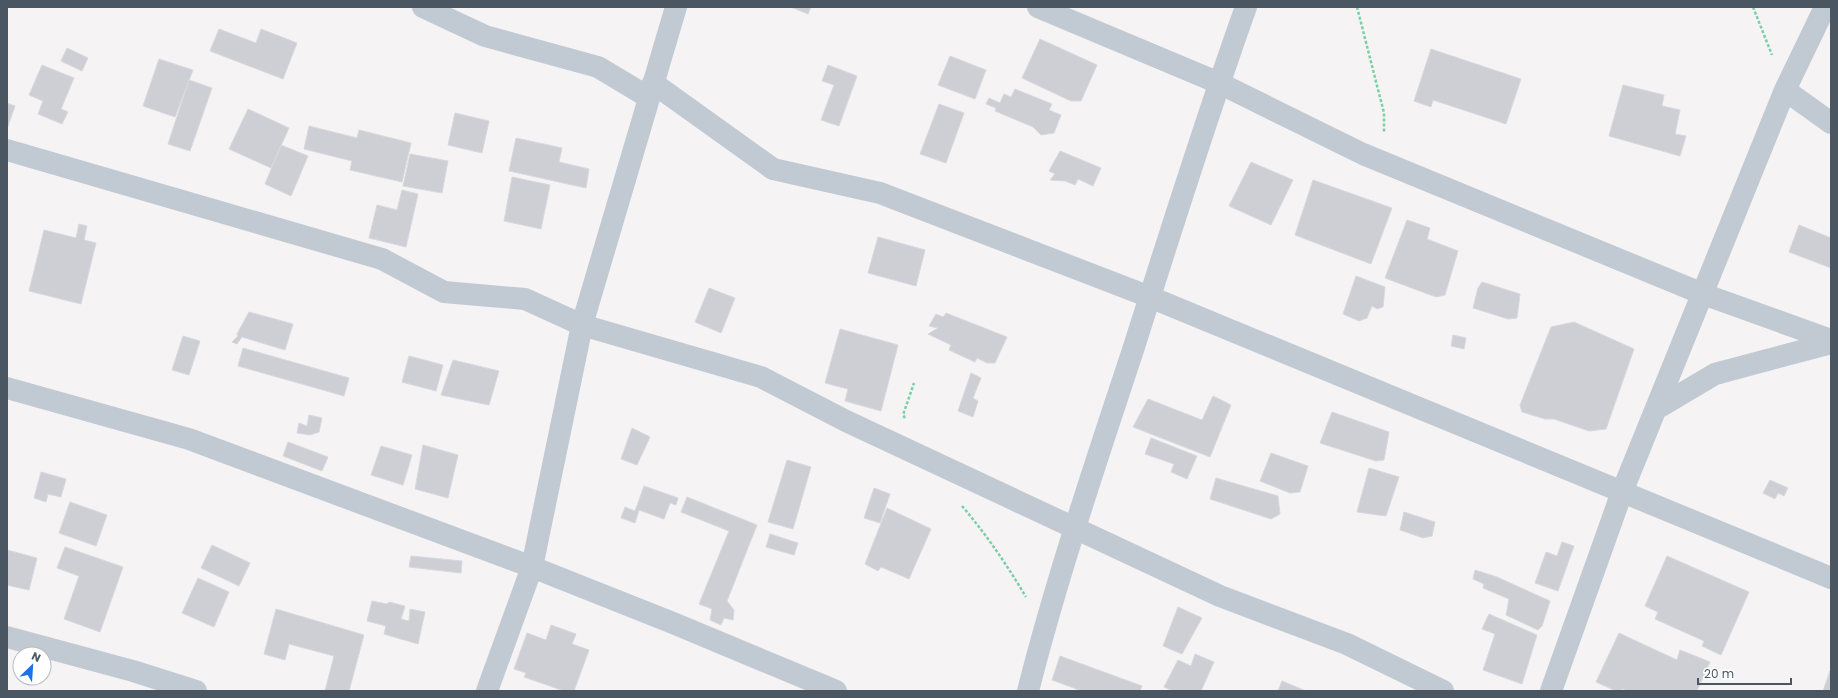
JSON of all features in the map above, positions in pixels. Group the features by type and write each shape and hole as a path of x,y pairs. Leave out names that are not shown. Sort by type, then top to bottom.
{"street":[{"path":"424,7 485,36 598,67 651,90 773,169 880,192 1150,297 1831,578"},
{"path":"487,691 532,567 582,325 676,7"},
{"path":"1038,7 1219,83 1383,163 1703,294 1831,342"},
{"path":"1028,691 1044,628 1075,529 1219,83 1246,7"},
{"path":"1551,691 1622,492 1785,90 1825,7"},
{"path":"1785,90 1831,123"},
{"path":"7,150 382,259 444,292 525,299 582,325 760,377 846,421 1220,596 1347,644 1443,691"},
{"path":"1656,409 1716,374 1831,342"},
{"path":"7,388 189,439 532,567 673,623 836,691"},
{"path":"7,637 133,671 196,691"}],"path":[{"path":"1357,7 1384,113 1383,163"},
{"path":"1753,7 1785,90"}],"building":[{"path":"791,7 811,7 808,14"},
{"path":"219,29 256,43 261,29 297,43 283,79 210,51"},
{"path":"1040,39 1097,65 1081,101 1071,101 1022,78"},
{"path":"67,48 88,58 82,71 61,61"},
{"path":"1431,49 1521,79 1506,124 1433,100 1431,107 1414,101"},
{"path":"950,56 986,70 975,99 938,85"},
{"path":"159,59 193,70 175,117 143,106"},
{"path":"42,65 74,78 61,109 68,112 62,124 38,114 43,101 29,95"},
{"path":"828,65 857,76 839,126 821,120 834,85 822,81"},
{"path":"189,80 212,88 190,151 168,144"},
{"path":"1623,85 1664,95 1662,106 1680,110 1675,134 1686,136 1680,156 1609,136"},
{"path":"1015,89 1052,104 1049,110 1061,115 1054,133 1041,135 1033,127 995,111 996,108 986,104 989,98 1000,103 1004,94 1011,97"},
{"path":"7,103 15,106 7,129"},
{"path":"939,104 964,113 946,163 920,154"},
{"path":"248,109 289,128 271,168 229,149"},
{"path":"455,113 489,121 482,153 448,145"},
{"path":"309,126 357,138 359,130 411,143 402,182 350,170 352,161 304,149"},
{"path":"516,138 562,148 559,162 589,169 586,188 509,171"},
{"path":"281,145 308,156 291,196 265,184"},
{"path":"1060,151 1101,168 1093,186 1078,179 1075,185 1065,181 1050,180 1055,174 1049,171"},
{"path":"410,154 448,161 442,193 403,186"},
{"path":"1251,162 1293,180 1271,225 1229,206"},
{"path":"512,177 550,185 541,229 504,221"},
{"path":"1313,180 1392,208 1371,264 1295,235"},
{"path":"402,190 418,194 406,247 369,238 377,205 397,210"},
{"path":"1407,220 1430,228 1427,239 1458,251 1445,295 1436,297 1385,278"},
{"path":"79,224 87,226 84,240 96,243 81,304 29,291 44,230 76,238"},
{"path":"1799,225 1831,238 1831,268 1789,252"},
{"path":"878,237 925,250 916,286 868,273"},
{"path":"1356,276 1385,287 1383,307 1377,309 1372,306 1367,318 1359,321 1343,314"},
{"path":"1482,282 1520,294 1517,318 1508,319 1473,308 1478,288"},
{"path":"709,288 735,298 721,333 695,322"},
{"path":"249,312 293,324 285,350 242,337 237,344 232,342 238,336 237,334"},
{"path":"946,313 1007,337 995,363 987,363 977,358 975,362 949,350 951,345 928,334 938,328 929,326 936,314 943,317"},
{"path":"1574,322 1634,349 1606,429 1589,431 1554,419 1545,419 1522,412 1520,405 1551,327"},
{"path":"840,329 898,345 881,411 845,401 848,389 825,383"},
{"path":"1453,335 1466,338 1464,349 1451,346"},
{"path":"183,336 200,341 189,375 172,370"},
{"path":"243,348 349,378 344,396 238,366"},
{"path":"409,356 443,365 436,391 402,382"},
{"path":"453,360 499,371 489,405 441,395"},
{"path":"971,373 981,378 973,398 978,401 973,417 958,411"},
{"path":"1213,396 1231,405 1210,457 1133,427 1148,399 1202,420"},
{"path":"1332,412 1389,432 1384,460 1376,461 1320,443"},
{"path":"309,415 322,418 319,432 310,435 297,433 299,423 307,426"},
{"path":"632,428 650,437 637,465 621,459"},
{"path":"1151,438 1197,456 1187,479 1171,472 1174,464 1145,454"},
{"path":"288,442 328,457 322,471 283,456"},
{"path":"423,445 458,455 448,498 415,489"},
{"path":"381,446 412,455 403,485 371,475"},
{"path":"1271,453 1308,466 1300,492 1290,493 1260,481"},
{"path":"787,460 811,467 793,529 768,522"},
{"path":"1369,468 1399,477 1386,516 1357,512"},
{"path":"41,472 66,479 61,497 48,494 46,502 34,498"},
{"path":"1216,478 1278,496 1280,514 1271,519 1210,499"},
{"path":"1770,480 1788,488 1784,496 1778,493 1775,499 1763,493"},
{"path":"644,486 678,498 676,505 670,503 664,519 639,510 635,523 621,518 625,507 635,511"},
{"path":"874,488 890,494 880,523 864,518"},
{"path":"687,497 757,525 727,601 734,610 733,620 724,618 721,625 710,620 712,609 699,604 729,531 681,512"},
{"path":"70,502 107,515 96,546 59,533"},
{"path":"887,508 931,529 909,579 881,567 878,571 865,564"},
{"path":"1404,512 1435,522 1432,536 1423,538 1400,530"},
{"path":"770,534 798,543 794,555 766,547"},
{"path":"1562,542 1574,546 1558,591 1535,583 1546,552 1557,556"},
{"path":"212,545 250,563 239,586 201,568"},
{"path":"65,547 123,567 100,632 64,619 79,576 57,568"},
{"path":"7,550 37,558 29,590 7,585"},
{"path":"411,556 462,561 461,573 409,567"},
{"path":"1667,556 1749,592 1721,655 1702,646 1704,641 1655,619 1658,612 1645,606"},
{"path":"1475,570 1497,577 1550,601 1542,626 1538,630 1506,615 1509,599 1483,588 1484,584 1473,579"},
{"path":"198,578 229,592 214,627 182,613"},
{"path":"372,601 387,604 389,602 405,606 401,619 409,621 410,609 425,612 418,644 384,634 386,626 367,621"},
{"path":"1178,607 1202,618 1182,654 1163,646"},
{"path":"276,609 364,635 349,691 325,691 334,656 289,644 285,660 264,654"},
{"path":"1489,614 1537,635 1522,684 1483,670 1495,634 1482,629"},
{"path":"551,625 576,634 572,644 589,650 574,691 564,691 524,677 526,673 514,669 527,633 546,640"},
{"path":"1619,633 1677,660 1680,650 1710,662 1697,691 1628,691 1622,689 1621,691 1616,691 1596,682"},
{"path":"1195,654 1214,662 1201,691 1173,691 1164,687 1178,660 1191,666"},
{"path":"1060,656 1142,686 1140,691 1082,691 1052,680"},
{"path":"1830,671 1831,691 1823,691"},
{"path":"1282,681 1306,691 1278,691"}]}
